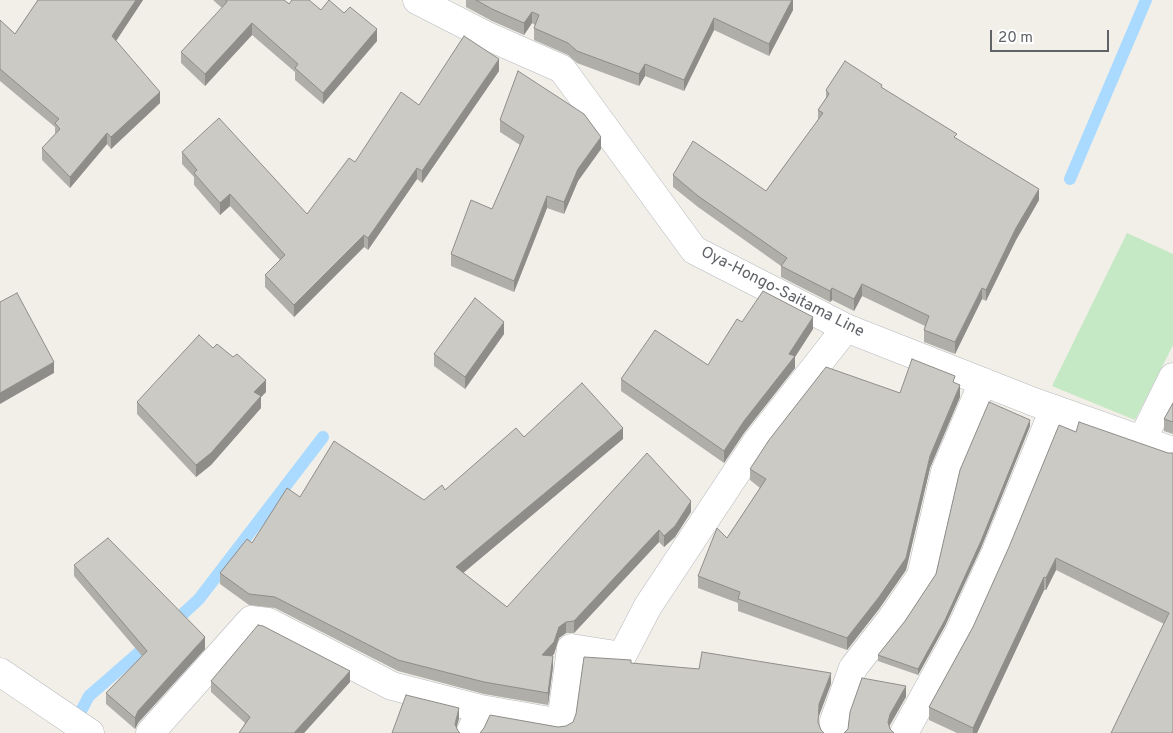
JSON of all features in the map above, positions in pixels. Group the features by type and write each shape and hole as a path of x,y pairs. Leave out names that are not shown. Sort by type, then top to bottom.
{"street":[{"name":"Oya-Hongo-Saitama Line","path":"417,0 485,35 562,69 694,250 846,328 1054,409 1173,451"},
{"path":"150,733 251,620 268,622 392,686 475,721 560,728 571,648 622,656 648,606 756,443 846,328"},
{"path":"1142,440 1173,377"},
{"path":"834,733 834,721 853,668 892,618 921,576 946,472 983,382"},
{"path":"904,733 963,624 995,554 1054,409"},
{"path":"0,672 90,733"}],"green space":[{"path":"1127,233 1173,254 1173,345 1135,420 1052,386"}],"building":[{"path":"38,0 136,0 112,36 160,92 111,137 107,133 70,177 42,148 60,129 55,123 59,119 0,69 0,20 15,34"},
{"path":"226,0 284,0 289,4 292,0 309,0 321,10 329,0 344,13 350,7 377,29 323,93 295,68 298,64 252,23 205,74 181,52 227,2"},
{"path":"476,0 792,0 769,44 714,18 684,80 645,64 639,74 577,51 568,43 534,28 539,15 532,12 524,23"},
{"path":"464,36 499,59 422,171 417,168 368,238 364,235 294,305 265,275 285,255 230,194 220,203 194,173 197,170 182,152 219,118 307,214 349,158 355,162 401,92 419,105"},
{"path":"845,61 882,85 881,87 957,134 954,137 1039,189 1016,228 986,290 982,288 955,342 924,330 929,316 862,284 854,299 832,288 830,291 781,266 787,258 698,196 673,175 693,141 766,191 823,113 818,110 829,94 826,90"},
{"path":"518,71 584,114 601,137 578,169 564,202 547,196 514,281 451,254 471,200 492,209 524,136 500,120"},
{"path":"763,291 813,317 789,354 795,356 744,421 724,451 621,379 655,330 708,365 737,319 742,322"},
{"path":"17,293 54,362 0,393 0,302"},
{"path":"475,298 504,322 465,377 434,354"},
{"path":"199,335 213,348 217,344 233,357 237,354 266,380 254,392 261,396 211,453 196,465 137,402"},
{"path":"912,359 955,376 953,382 960,385 930,456 906,558 847,638 738,599 740,592 698,576 717,528 727,538 766,479 750,469 769,440 826,367 900,393"},
{"path":"582,383 623,428 456,567 507,607 647,453 691,501 675,526 664,536 659,530 574,621 566,622 559,627 554,642 542,655 553,656 548,693 484,682 398,660 275,597 249,594 220,573 247,539 252,543 287,488 300,497 334,441 424,500 442,485 445,490 516,428 524,437"},
{"path":"989,402 1030,420 981,541 945,620 918,669 878,655 905,621 936,574 960,470"},
{"path":"1173,403 1173,422 1164,419"},
{"path":"1079,422 1168,453 1173,453 1173,733 1111,733 1169,613 1056,558 1046,578 1044,577 973,728 929,707 973,627 1009,547 1059,425 1076,432"},
{"path":"108,538 205,637 138,711 135,718 106,693 147,651 74,565"},
{"path":"258,625 350,671 294,733 239,733 250,717 211,681"},
{"path":"702,652 831,673 819,704 818,722 824,733 480,733 490,715 558,727 566,726 573,722 576,714 584,657 631,660 631,663 699,669"},
{"path":"862,678 906,686 890,714 888,722 890,729 894,733 844,733 848,729 850,712"},
{"path":"406,695 459,708 455,724 460,733 392,733"}],"waterway":[{"path":"1070,179 1146,0"},
{"path":"171,625 199,599 323,437"},
{"path":"74,724 89,696 152,641"}]}
